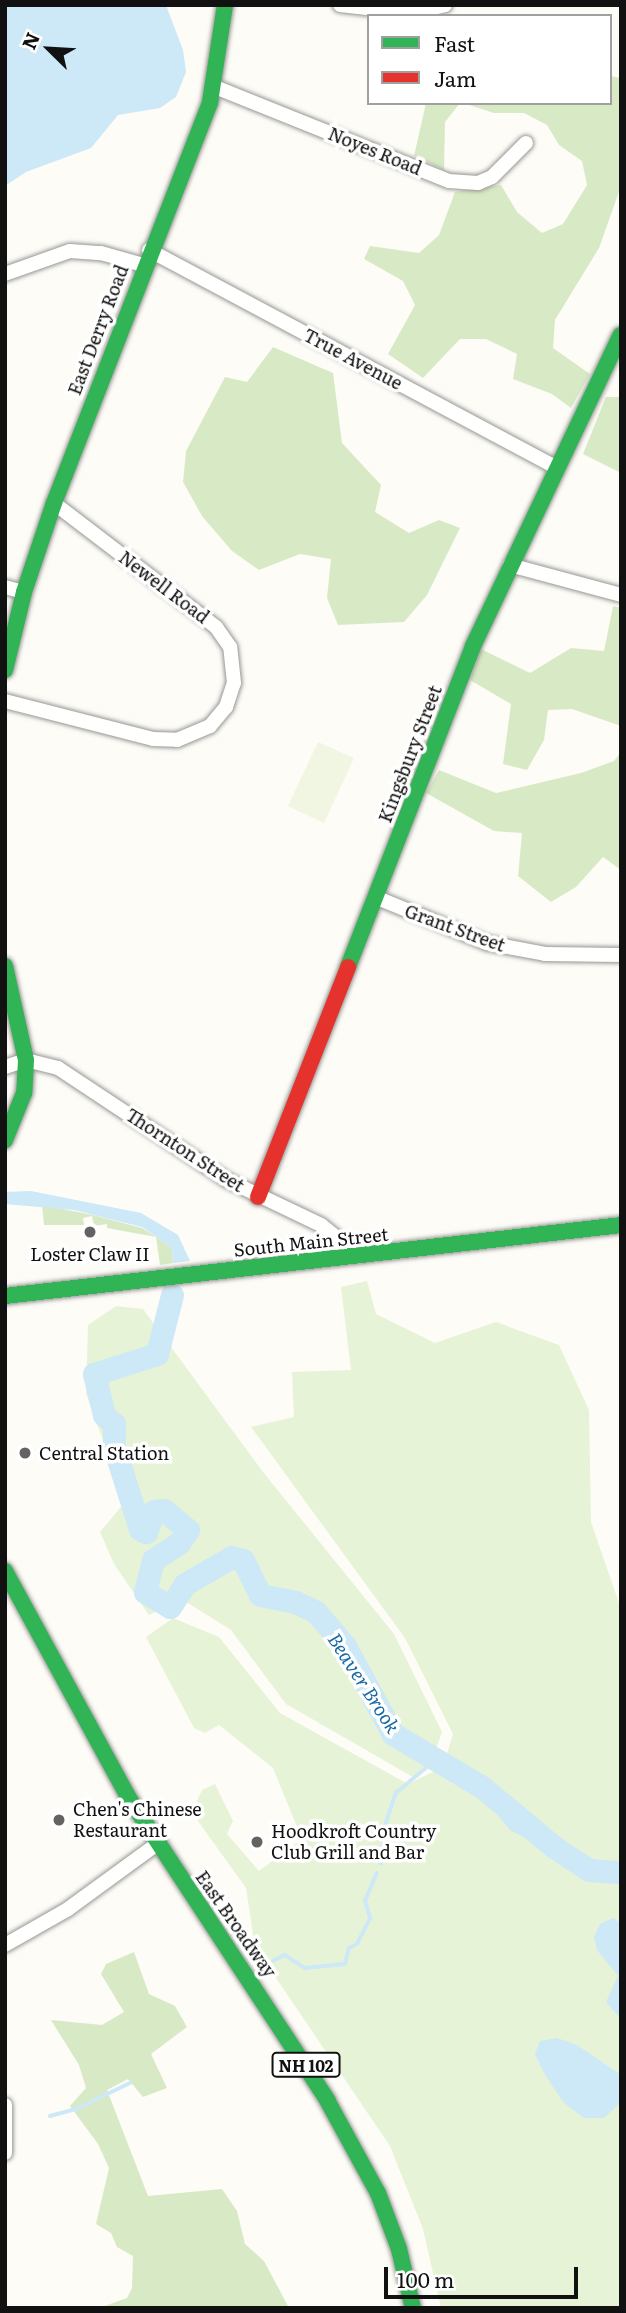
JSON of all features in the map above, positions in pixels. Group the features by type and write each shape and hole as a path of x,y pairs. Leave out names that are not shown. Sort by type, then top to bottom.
{"street":[{"name":"East Derry Road","path":"5,670 24,592 54,503 146,258 215,88 225,5"},
{"path":"340,5 401,13 444,5"},
{"name":"Noyes Road","path":"215,88 449,181 478,183 492,177 526,143"},
{"name":"True Avenue","path":"5,274 70,251 146,258 557,468"},
{"name":"Kingsbury Street","path":"258,1197 473,646 621,335"},
{"name":"Newell Road","path":"5,701 153,739 177,740 210,726 226,707 234,683 233,659 216,627 54,503"},
{"path":"510,565 621,595"},
{"path":"5,587 24,592"},
{"name":"Grant Street","path":"375,897 487,943 545,954 621,955"},
{"path":"5,966 26,1060 24,1093 5,1140"},
{"path":"5,1067 26,1060"},
{"name":"Thornton Street","path":"26,1060 65,1072 258,1197 333,1232 360,1256"},
{"name":"South Main Street","path":"5,1296 621,1226"},
{"name":"East Broadway","path":"5,1571 104,1756 157,1844 247,1972 349,2140 378,2193 395,2238 413,2308"},
{"path":"5,1945 68,1909 157,1844"},
{"path":"5,2105 5,2153"}],"green space":[{"path":"612,76 621,78 621,186 599,248 555,320 553,348 590,374 571,408 552,394 513,379 517,354 486,339 460,339 423,378 388,354 415,305 403,281 364,259 370,246 419,253 439,235 455,192 501,185 517,212 542,233 563,224 587,185 582,161 559,145 547,125 524,113 494,113 469,105 612,105"},
{"path":"426,105 458,105 445,122 444,170 414,156"},
{"path":"273,347 333,373 342,443 381,485 375,512 409,533 439,520 460,528 427,595 404,622 338,625 327,598 331,559 300,554 259,570 232,551 202,516 183,482 186,451 225,377 247,382"},
{"path":"606,397 621,397 621,473 583,454"},
{"path":"613,606 621,608 621,726 572,709 548,710 544,740 527,770 503,764 511,704 470,680 481,649 530,673 571,648 604,651"},
{"path":"318,742 354,758 324,823 288,806"},
{"path":"621,752 621,870 603,857 576,887 551,902 518,876 522,833 494,831 426,793 439,770 496,793 581,773 614,761"},
{"path":"42,1205 93,1215 142,1228 156,1237 107,1228 107,1224 94,1226 92,1216 83,1218 84,1225 44,1225"},
{"path":"156,1237 172,1248 173,1263 160,1265"},
{"path":"367,1281 376,1314 435,1343 496,1322 559,1345 589,1410 591,1522 621,1609 621,2308 441,2308 423,2229 390,2146 255,1947 246,1888 198,1821 197,1801 202,1790 215,1784 233,1821 227,1834 259,1871 302,1839 273,1768 219,1725 205,1733 194,1728 146,1637 173,1618 219,1637 280,1713 408,1784 443,1767 453,1734 405,1638 251,1427 294,1417 292,1372 351,1370 341,1287"},
{"path":"116,1306 143,1309 263,1472 394,1634 442,1732 432,1760 413,1777 286,1704 231,1630 180,1598 149,1615 114,1564 100,1532 125,1502 86,1393 88,1325"},
{"path":"134,1952 149,1994 175,2006 187,2027 151,2054 167,2088 143,2097 128,2079 107,2090 148,2196 222,2189 237,2211 245,2244 264,2261 289,2308 99,2308 127,2298 132,2288 133,2256 117,2247 111,2233 96,2224 109,2168 98,2144 70,2106 86,2088 79,2065 51,2020 102,2025 124,2012 101,1974 106,1964"}],"water":[{"path":"5,5 166,5 183,50 186,72 176,97 160,108 118,115 91,148 26,172 5,186"},
{"path":"31,1191 141,1213 178,1235 190,1261 173,1263 172,1248 142,1227 74,1210 5,1204 5,1192"},
{"path":"440,1756 479,1774 516,1818 558,1837 586,1861 579,1866 510,1830 476,1788 435,1766"},
{"path":"613,1918 621,1923 621,2019 606,2002 618,1976 597,1950 594,1937 600,1924"},
{"path":"557,2038 577,2045 621,2075 621,2102 604,2118 584,2118 563,2102 544,2073 535,2054 540,2041"}],"waterway":[{"name":"Beaver Brook","path":"172,1295 157,1354 94,1374 104,1415 114,1424 114,1447 140,1529 146,1532 154,1511 164,1510 188,1530 179,1543 153,1560 145,1592 170,1607 185,1584 232,1557 243,1560 260,1595 295,1602 316,1612 345,1646 393,1734 482,1787 554,1847 589,1870 621,1872"},
{"path":"381,1864 385,1826 396,1793 433,1762"},
{"path":"273,1961 285,1955 305,1968 345,1964 349,1948 357,1944 370,1918 365,1901 377,1873"},
{"path":"50,2116 76,2109 130,2083"}],"traffic: fast":[{"path":"5,670 24,592 54,503 210,102 225,5"},
{"path":"348,967 473,646 621,335"},
{"path":"5,966 26,1060 24,1093 5,1140"},
{"path":"5,1296 621,1225"},
{"path":"5,1571 127,1795 327,2100 378,2193 399,2249 413,2308"}],"traffic: jam":[{"path":"258,1197 348,967"}],"place":[{"name":"Loster Claw II","path":"90,1232"},
{"name":"Central Station","path":"25,1453"},
{"name":"Chen's Chinese Restaurant","path":"59,1820"},
{"name":"Hoodkroft Country Club Grill and Bar","path":"257,1842"}]}
